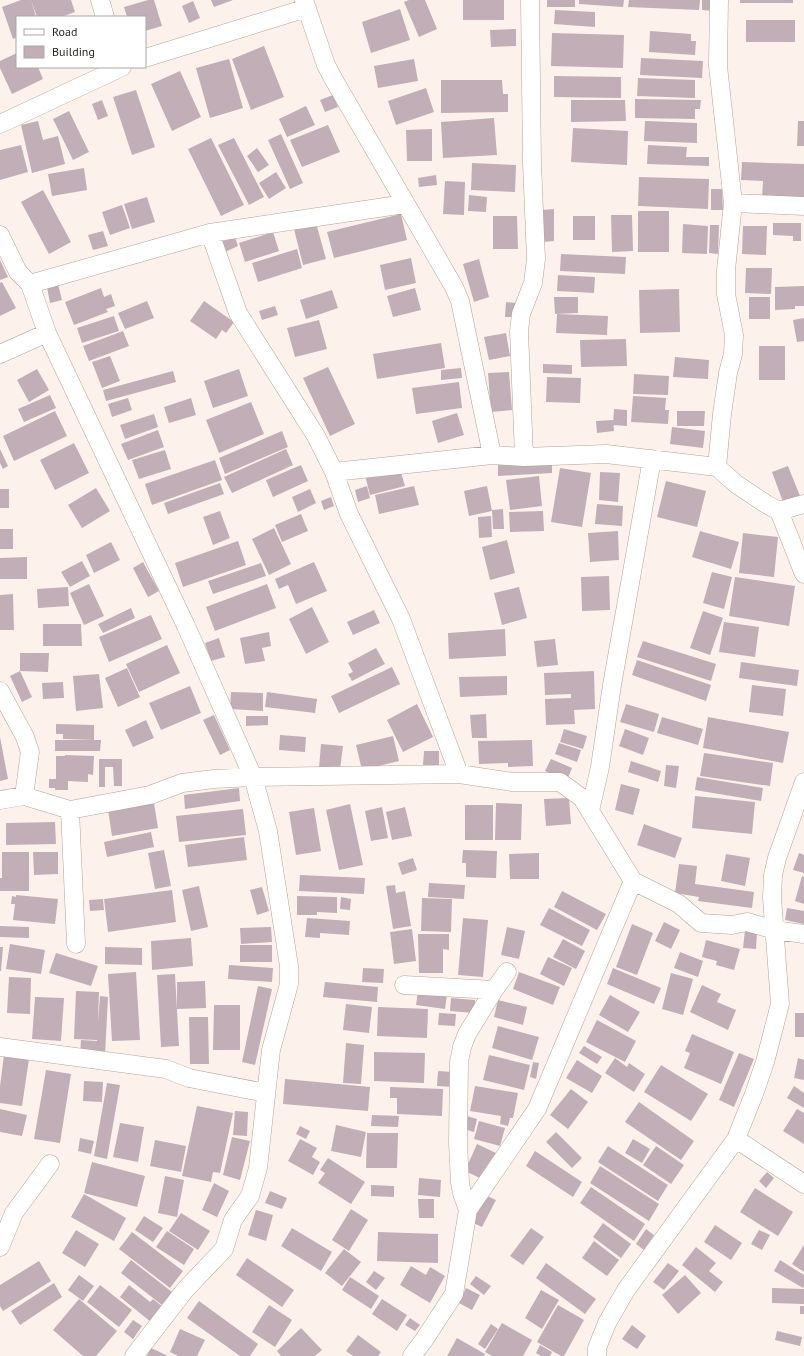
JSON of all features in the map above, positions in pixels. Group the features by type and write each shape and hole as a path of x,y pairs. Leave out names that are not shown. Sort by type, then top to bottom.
{"street":[{"path":"100,0 105,16"},
{"path":"524,457 519,331 521,314 533,283 536,259 532,163 530,0"},
{"path":"717,467 722,414 728,373 733,354 734,335 727,299 726,270 734,203 718,66 719,0"},
{"path":"146,58 306,4 326,65 331,75 454,287 460,301 492,455"},
{"path":"0,124 118,68"},
{"path":"734,203 804,206"},
{"path":"30,284 210,233 405,204"},
{"path":"210,233 238,313 316,436 334,472 349,514 402,620 460,774"},
{"path":"0,235 18,272 30,284 47,333 186,626 253,777 268,831 289,966 289,984 271,1050 258,1168 250,1196 233,1220 224,1249 185,1290 134,1356"},
{"path":"0,354 47,333"},
{"path":"334,472 492,455 524,457 606,454 717,467 736,484 766,504 780,511 804,574"},
{"path":"590,811 600,767 612,685 652,459"},
{"path":"780,511 804,504"},
{"path":"0,691 25,737 30,752 24,796"},
{"path":"0,800 24,796 70,810 150,795 182,783 214,779 253,777 460,774 512,782 560,782 582,798 633,881 679,904 701,923 732,925 747,922 775,930 804,934"},
{"path":"597,1356 597,1348 607,1323 626,1290 736,1139 765,1062 780,1004 772,898 773,875 777,858 804,782"},
{"path":"70,810 76,944"},
{"path":"412,1356 454,1294 468,1210 537,1109 633,881"},
{"path":"468,1210 460,1183 458,1143 459,1062 462,1047 467,1034 507,972"},
{"path":"404,985 494,990"},
{"path":"0,1047 166,1069 188,1078 266,1093"},
{"path":"736,1139 804,1184"},
{"path":"0,1247 14,1213 50,1164"}],"building":[{"path":"21,0 31,0 36,16 16,16 16,38 13,39 2,7"},
{"path":"31,0 71,0 75,12 64,16 37,16"},
{"path":"148,0 154,0 162,26 146,31 146,16 127,16 124,7"},
{"path":"211,0 233,0 214,7"},
{"path":"409,0 425,0 437,29 419,37 404,2"},
{"path":"463,0 504,0 504,20 463,20"},
{"path":"547,0 575,0 575,7 547,7"},
{"path":"579,0 624,0 623,7 579,4"},
{"path":"629,0 700,0 699,10 628,7"},
{"path":"702,0 713,0 713,11 702,10"},
{"path":"740,0 793,0 793,3 740,3"},
{"path":"193,1 200,18 189,23 182,6"},
{"path":"400,9 410,40 371,53 362,22"},
{"path":"555,10 595,12 595,27 554,24"},
{"path":"746,20 795,20 795,42 746,42"},
{"path":"516,29 516,46 491,47 490,30"},
{"path":"650,31 691,34 691,41 696,41 695,55 649,52"},
{"path":"552,33 624,35 623,68 551,66"},
{"path":"264,46 284,97 251,110 232,59"},
{"path":"16,53 16,68 38,68 43,79 12,94 0,68 0,61"},
{"path":"641,58 703,61 702,78 640,75"},
{"path":"229,59 243,108 210,118 196,68"},
{"path":"414,59 418,81 378,88 374,66"},
{"path":"180,71 201,117 172,131 151,84"},
{"path":"554,76 621,77 621,98 554,97"},
{"path":"638,78 695,80 695,98 637,96"},
{"path":"441,80 502,80 503,94 508,94 508,112 441,113"},
{"path":"426,88 434,112 396,125 388,101"},
{"path":"136,90 155,147 132,155 113,97"},
{"path":"333,95 338,107 325,112 320,100"},
{"path":"635,99 701,100 700,109 695,109 695,119 635,118"},
{"path":"102,100 108,116 98,120 92,104"},
{"path":"571,100 625,100 626,121 571,122"},
{"path":"306,106 315,125 287,137 279,119"},
{"path":"69,111 89,152 73,160 53,119"},
{"path":"494,118 497,155 443,158 441,122"},
{"path":"38,121 43,140 58,136 65,164 32,173 21,125"},
{"path":"645,121 697,123 697,143 644,141"},
{"path":"798,121 804,121 804,146 797,146"},
{"path":"328,125 340,152 302,167 290,140"},
{"path":"573,128 628,131 627,165 571,162"},
{"path":"432,129 432,161 407,161 406,130"},
{"path":"281,134 303,183 290,189 268,140"},
{"path":"211,138 244,205 221,216 188,149"},
{"path":"234,138 264,197 249,205 218,145"},
{"path":"21,145 28,172 0,180 0,150"},
{"path":"648,145 687,147 686,157 709,157 709,166 647,164"},
{"path":"257,148 269,165 258,172 247,156"},
{"path":"742,162 804,164 804,200 762,198 763,181 741,180"},
{"path":"472,163 516,165 515,192 471,190"},
{"path":"84,168 87,190 52,196 48,174"},
{"path":"276,172 286,188 269,199 259,183"},
{"path":"436,175 437,185 419,187 418,178"},
{"path":"639,177 709,179 708,209 638,206"},
{"path":"445,181 465,182 464,215 443,214"},
{"path":"711,189 722,189 723,210 711,210"},
{"path":"43,190 71,242 49,254 21,202"},
{"path":"469,195 487,197 486,212 468,211"},
{"path":"147,197 155,222 132,229 124,204"},
{"path":"122,205 130,228 110,235 102,212"},
{"path":"554,209 554,241 543,242 542,210"},
{"path":"638,211 669,211 669,252 638,252"},
{"path":"401,214 407,240 334,258 327,232"},
{"path":"611,215 632,215 633,251 612,252"},
{"path":"493,216 517,216 518,249 493,249"},
{"path":"573,216 595,216 595,240 573,240"},
{"path":"316,223 326,259 303,265 294,229"},
{"path":"773,223 801,223 801,241 793,241 793,236 773,235"},
{"path":"683,224 708,226 707,254 682,253"},
{"path":"710,225 719,225 718,254 709,253"},
{"path":"743,226 767,226 766,255 742,254"},
{"path":"103,231 108,246 93,250 88,235"},
{"path":"273,232 279,251 245,262 239,243"},
{"path":"235,237 238,246 225,252 221,242"},
{"path":"297,249 302,268 258,282 252,263"},
{"path":"561,254 626,257 625,274 560,271"},
{"path":"411,258 416,283 385,290 380,265"},
{"path":"479,259 489,297 474,302 463,264"},
{"path":"0,260 8,277 0,280"},
{"path":"746,268 772,268 771,294 745,293"},
{"path":"558,275 595,277 594,293 557,291"},
{"path":"2,282 16,308 0,316 0,283"},
{"path":"58,284 62,300 50,303 47,287"},
{"path":"804,286 804,306 795,306 795,309 775,310 775,287"},
{"path":"101,288 104,297 111,294 115,306 106,309 108,312 74,325 65,302"},
{"path":"415,288 421,310 393,317 387,296"},
{"path":"679,289 680,332 640,333 639,290"},
{"path":"332,290 338,308 306,319 300,300"},
{"path":"554,297 578,297 578,313 555,314"},
{"path":"749,297 770,297 770,319 749,319"},
{"path":"147,301 154,318 125,329 118,313"},
{"path":"204,301 234,322 226,333 222,330 216,339 190,321"},
{"path":"506,302 516,303 516,317 505,317"},
{"path":"275,306 278,315 262,320 259,311"},
{"path":"557,314 608,316 607,335 556,333"},
{"path":"114,316 119,331 82,343 77,328"},
{"path":"804,318 804,341 797,342 793,320"},
{"path":"319,320 327,349 295,357 287,328"},
{"path":"123,331 129,346 89,361 83,346"},
{"path":"506,333 510,356 489,360 484,337"},
{"path":"626,339 627,366 581,367 580,340"},
{"path":"441,343 445,368 377,379 373,354"},
{"path":"759,346 785,346 785,380 759,380"},
{"path":"110,356 120,381 102,388 92,362"},
{"path":"675,357 709,360 708,379 673,377"},
{"path":"543,364 572,365 572,374 543,373"},
{"path":"328,367 355,424 330,436 303,378"},
{"path":"461,368 462,378 441,380 441,370"},
{"path":"37,369 49,390 29,402 17,380"},
{"path":"239,369 248,396 213,408 204,381"},
{"path":"173,371 176,382 106,401 103,390"},
{"path":"509,372 512,410 491,412 488,373"},
{"path":"634,374 669,376 668,395 633,394"},
{"path":"547,377 581,378 580,403 546,402"},
{"path":"459,382 462,408 416,414 412,388"},
{"path":"50,395 56,408 24,422 18,409"},
{"path":"633,396 666,398 665,410 669,410 668,424 631,422"},
{"path":"128,398 132,410 112,417 108,404"},
{"path":"191,398 196,415 169,423 164,407"},
{"path":"251,402 264,434 219,453 206,420"},
{"path":"614,409 627,410 627,426 613,425"},
{"path":"55,411 67,436 14,461 3,436"},
{"path":"677,411 705,411 704,426 677,426"},
{"path":"457,413 464,435 438,443 432,421"},
{"path":"154,414 158,427 125,439 120,425"},
{"path":"613,420 614,431 597,433 596,421"},
{"path":"672,427 705,431 703,448 670,444"},
{"path":"158,430 164,447 128,460 121,444"},
{"path":"282,431 288,447 225,474 219,458"},
{"path":"74,443 89,473 55,490 40,460"},
{"path":"0,449 8,466 3,469 0,463"},
{"path":"286,449 293,465 232,493 224,477"},
{"path":"165,450 171,469 139,479 132,460"},
{"path":"215,460 222,480 152,505 145,484"},
{"path":"552,460 552,473 498,476 498,463"},
{"path":"301,465 308,481 273,497 266,480"},
{"path":"399,466 405,486 370,495 365,475"},
{"path":"788,466 800,496 783,502 772,472"},
{"path":"560,468 591,473 582,527 551,522"},
{"path":"600,472 620,473 618,502 599,500"},
{"path":"539,476 542,506 510,510 506,480"},
{"path":"666,481 706,491 697,527 657,517"},
{"path":"220,483 224,494 168,514 164,503"},
{"path":"367,486 370,498 358,502 355,490"},
{"path":"414,486 419,505 379,514 375,495"},
{"path":"487,486 492,511 469,516 464,491"},
{"path":"96,488 110,511 82,528 68,505"},
{"path":"0,489 9,489 9,508 0,508"},
{"path":"310,489 316,503 298,512 292,497"},
{"path":"331,497 334,506 324,510 321,501"},
{"path":"597,504 623,506 622,526 595,524"},
{"path":"503,509 504,529 493,529 492,510"},
{"path":"220,511 230,538 213,545 203,517"},
{"path":"543,511 544,531 510,532 509,512"},
{"path":"301,514 308,531 282,542 275,525"},
{"path":"491,516 492,537 479,538 478,517"},
{"path":"274,528 291,564 269,575 252,539"},
{"path":"0,529 13,529 13,549 0,549"},
{"path":"618,531 619,560 590,562 588,533"},
{"path":"700,531 739,542 731,569 692,557"},
{"path":"743,533 778,537 774,577 739,573"},
{"path":"507,540 515,573 490,580 482,547"},
{"path":"238,541 246,565 183,587 175,563"},
{"path":"111,542 120,560 94,573 86,555"},
{"path":"27,557 27,579 0,579 0,558"},
{"path":"82,561 90,576 70,587 61,572"},
{"path":"143,562 159,591 148,597 133,568"},
{"path":"314,562 327,591 296,604 288,585 279,589 275,579"},
{"path":"261,563 266,576 213,594 208,581"},
{"path":"712,572 732,577 724,609 703,603"},
{"path":"609,576 610,610 582,611 581,577"},
{"path":"735,577 795,586 789,626 729,616"},
{"path":"89,584 104,616 84,625 70,593"},
{"path":"267,584 276,608 215,631 206,607"},
{"path":"68,587 69,606 38,608 37,589"},
{"path":"519,587 527,618 502,625 494,593"},
{"path":"13,594 14,630 0,630 0,595"},
{"path":"312,607 329,642 306,654 289,619"},
{"path":"131,608 135,618 103,633 98,624"},
{"path":"374,610 380,623 353,635 347,622"},
{"path":"703,611 723,618 710,655 690,648"},
{"path":"151,615 162,639 109,662 99,637"},
{"path":"724,622 759,627 755,657 719,652"},
{"path":"43,624 81,624 82,646 43,646"},
{"path":"505,629 506,656 449,659 448,633"},
{"path":"269,632 271,646 262,648 265,661 245,664 240,638"},
{"path":"219,638 225,657 211,661 205,643"},
{"path":"555,639 558,665 537,667 534,641"},
{"path":"643,641 716,664 711,681 637,657"},
{"path":"167,645 180,673 139,692 126,664"},
{"path":"376,648 385,664 352,681 348,674 353,672 348,663"},
{"path":"20,653 49,653 48,672 20,671"},
{"path":"637,660 711,685 706,701 632,675"},
{"path":"741,662 799,670 797,686 739,678"},
{"path":"392,667 400,684 339,713 331,696"},
{"path":"127,668 140,697 118,707 105,678"},
{"path":"20,671 32,697 22,702 10,676"},
{"path":"594,671 595,709 574,710 575,724 546,725 545,699 571,698 571,694 545,695 544,673"},
{"path":"99,674 103,708 76,711 73,676"},
{"path":"507,676 507,695 460,697 459,677"},
{"path":"63,682 64,698 43,699 42,683"},
{"path":"752,685 786,689 783,716 749,712"},
{"path":"190,686 201,713 161,730 149,703"},
{"path":"231,692 263,693 263,711 230,709"},
{"path":"267,692 317,699 315,713 265,707"},
{"path":"417,704 433,737 403,752 387,720"},
{"path":"626,704 659,714 654,732 620,722"},
{"path":"486,714 487,738 472,738 470,715"},
{"path":"214,715 230,750 220,755 203,720"},
{"path":"246,716 268,716 268,725 246,726"},
{"path":"662,717 703,729 698,745 657,733"},
{"path":"708,717 789,732 783,763 703,748"},
{"path":"146,720 154,738 133,747 125,730"},
{"path":"56,724 94,725 94,740 63,739 63,734 56,734"},
{"path":"564,729 587,736 583,749 560,742"},
{"path":"625,729 649,738 643,755 619,746"},
{"path":"280,735 306,737 305,752 279,750"},
{"path":"393,736 399,761 362,770 356,745"},
{"path":"0,737 8,779 0,781"},
{"path":"55,740 101,740 100,751 55,751"},
{"path":"532,740 533,766 508,767 508,763 479,764 478,741"},
{"path":"559,743 581,750 577,762 555,754"},
{"path":"321,744 343,746 340,770 319,768"},
{"path":"424,751 439,751 439,766 423,765"},
{"path":"704,753 773,763 770,786 700,776"},
{"path":"56,756 94,756 93,775 88,774 88,782 68,781 68,790 55,790 55,788 49,788 49,779 56,779"},
{"path":"99,759 122,759 122,786 114,786 113,767 105,767 105,787 99,787"},
{"path":"551,759 572,768 567,780 545,771"},
{"path":"631,761 661,771 658,782 628,772"},
{"path":"666,765 679,766 676,788 664,786"},
{"path":"697,777 763,788 761,801 695,790"},
{"path":"621,784 640,789 633,815 615,810"},
{"path":"239,788 240,801 185,809 184,795"},
{"path":"695,796 755,802 752,834 692,828"},
{"path":"569,798 571,824 546,826 544,799"},
{"path":"154,803 158,828 112,836 108,810"},
{"path":"496,803 522,804 521,840 495,840"},
{"path":"350,804 363,865 339,870 326,810"},
{"path":"465,805 493,805 493,840 465,840"},
{"path":"382,807 388,838 371,841 365,811"},
{"path":"405,807 412,836 392,840 386,812"},
{"path":"314,808 321,851 296,855 289,812"},
{"path":"243,809 246,835 179,842 176,816"},
{"path":"55,822 56,844 6,845 6,823"},
{"path":"644,824 682,838 675,858 637,845"},
{"path":"151,832 154,847 107,857 104,842"},
{"path":"244,837 247,860 188,867 185,845"},
{"path":"164,850 171,886 155,889 148,853"},
{"path":"463,850 497,851 496,878 466,877 466,863 462,863"},
{"path":"2,852 29,852 29,891 0,891 0,878 2,878"},
{"path":"33,852 58,852 58,874 34,875"},
{"path":"539,853 539,879 510,879 509,854"},
{"path":"799,853 804,855 804,873 793,870"},
{"path":"726,854 750,858 745,886 721,881"},
{"path":"413,858 417,870 402,875 398,863"},
{"path":"679,864 697,866 695,884 754,892 752,908 698,901 699,897 675,893"},
{"path":"300,875 365,878 364,894 299,891"},
{"path":"802,876 804,877 804,904 795,901"},
{"path":"429,883 465,885 464,899 428,897"},
{"path":"395,885 396,893 405,891 411,926 393,929 386,886"},
{"path":"199,886 208,927 191,931 182,890"},
{"path":"262,887 269,911 257,915 250,890"},
{"path":"172,890 176,922 108,932 104,899"},
{"path":"562,891 606,914 597,930 554,907"},
{"path":"16,895 58,899 55,924 13,920 15,904 11,904 12,896 16,897"},
{"path":"297,896 337,897 337,913 317,912 317,915 297,915"},
{"path":"341,897 351,899 350,910 340,909"},
{"path":"422,898 452,899 451,932 421,931"},
{"path":"103,899 104,910 90,911 89,900"},
{"path":"549,908 590,930 582,946 540,925"},
{"path":"787,908 804,911 804,924 785,920"},
{"path":"307,918 350,921 349,935 320,933 320,938 305,937"},
{"path":"463,918 488,920 483,977 458,975"},
{"path":"664,922 680,930 671,949 655,941"},
{"path":"632,924 653,933 637,975 616,967"},
{"path":"0,926 29,927 29,938 0,937"},
{"path":"271,927 272,942 241,944 240,928"},
{"path":"507,927 525,931 519,959 501,955"},
{"path":"412,929 416,961 394,964 390,932"},
{"path":"745,930 757,931 756,949 743,948"},
{"path":"418,934 449,934 449,950 443,949 443,973 419,973"},
{"path":"191,938 193,966 152,970 151,941"},
{"path":"563,939 585,951 576,969 553,957"},
{"path":"706,940 740,949 734,970 716,965 717,961 702,957"},
{"path":"10,944 45,950 41,974 6,969"},
{"path":"240,945 272,945 272,962 240,962"},
{"path":"0,947 3,947 1,971 0,971"},
{"path":"105,947 142,948 142,965 105,964"},
{"path":"680,952 703,961 698,977 674,968"},
{"path":"56,953 98,966 91,986 49,973"},
{"path":"548,957 572,968 564,986 540,974"},
{"path":"229,965 273,968 272,982 228,979"},
{"path":"363,968 384,969 383,983 362,982"},
{"path":"613,968 661,988 654,1004 607,984"},
{"path":"136,972 140,1040 112,1041 108,974"},
{"path":"519,972 560,987 553,1005 513,989"},
{"path":"671,973 693,979 683,1015 662,1009"},
{"path":"175,974 179,1046 161,1047 157,975"},
{"path":"9,977 31,978 30,1014 7,1013"},
{"path":"205,981 206,1008 177,1009 177,982"},
{"path":"325,982 378,987 377,1002 323,997"},
{"path":"702,985 721,994 717,1002 736,1010 728,1030 690,1012"},
{"path":"258,986 272,989 255,1065 242,1062"},
{"path":"76,991 99,992 98,1023 100,996 108,997 105,1055 80,1054 81,1040 97,1040 74,1039"},
{"path":"418,991 447,995 445,1009 416,1005"},
{"path":"610,995 640,1012 628,1032 599,1015"},
{"path":"35,997 64,998 61,1041 32,1039"},
{"path":"451,998 475,1000 474,1013 450,1011"},
{"path":"498,1000 527,1007 523,1025 494,1017"},
{"path":"346,1004 372,1007 369,1033 343,1030"},
{"path":"214,1005 240,1005 240,1050 213,1050"},
{"path":"378,1007 428,1009 427,1038 377,1036"},
{"path":"439,1013 456,1014 455,1026 438,1025"},
{"path":"795,1013 804,1013 804,1037 795,1037"},
{"path":"189,1017 208,1017 209,1064 190,1064"},
{"path":"597,1020 636,1041 625,1062 586,1042"},
{"path":"498,1026 539,1037 532,1060 492,1048"},
{"path":"692,1034 734,1052 721,1084 684,1068 690,1053 685,1051"},
{"path":"346,1043 364,1045 361,1084 343,1083"},
{"path":"584,1046 602,1057 597,1064 579,1053"},
{"path":"374,1052 425,1053 424,1083 374,1081"},
{"path":"739,1053 754,1059 734,1107 719,1100"},
{"path":"4,1055 29,1059 22,1106 0,1103 0,1086"},
{"path":"489,1055 530,1065 524,1090 483,1080"},
{"path":"615,1058 627,1067 629,1063 645,1074 634,1092 605,1073"},
{"path":"798,1058 804,1060 804,1080 794,1078"},
{"path":"577,1060 602,1076 592,1093 566,1078"},
{"path":"533,1062 539,1063 536,1079 530,1077"},
{"path":"661,1065 708,1094 691,1121 644,1092"},
{"path":"46,1070 71,1074 60,1143 34,1139"},
{"path":"438,1071 453,1072 453,1087 437,1086"},
{"path":"285,1079 370,1087 368,1111 283,1104"},
{"path":"84,1081 103,1082 102,1102 83,1101"},
{"path":"107,1083 120,1085 107,1159 94,1156"},
{"path":"475,1086 518,1093 513,1118 510,1118 508,1126 500,1124 501,1116 470,1111"},
{"path":"794,1086 804,1093 804,1108 787,1098"},
{"path":"390,1087 443,1089 442,1116 397,1114 397,1098 390,1098"},
{"path":"571,1089 588,1102 568,1129 550,1115"},
{"path":"639,1102 694,1141 681,1160 625,1122"},
{"path":"197,1106 233,1113 220,1173 213,1172 211,1182 182,1176"},
{"path":"0,1109 27,1115 22,1136 0,1132"},
{"path":"797,1109 804,1113 804,1144 783,1131"},
{"path":"235,1111 248,1112 247,1136 233,1135"},
{"path":"372,1115 399,1116 398,1127 371,1126"},
{"path":"467,1116 477,1119 474,1132 464,1129"},
{"path":"479,1121 505,1128 500,1146 474,1139"},
{"path":"120,1123 144,1127 138,1162 113,1157"},
{"path":"336,1125 366,1132 361,1157 331,1151"},
{"path":"300,1126 310,1131 306,1139 296,1134"},
{"path":"556,1132 582,1158 572,1168 546,1142"},
{"path":"367,1133 398,1133 397,1168 366,1168"},
{"path":"232,1137 250,1141 240,1180 223,1175"},
{"path":"80,1138 94,1141 91,1154 78,1151"},
{"path":"300,1139 317,1148 312,1157 320,1162 313,1175 288,1161"},
{"path":"633,1139 650,1149 642,1163 625,1153"},
{"path":"155,1140 186,1146 181,1172 150,1166"},
{"path":"477,1144 496,1153 484,1180 465,1171"},
{"path":"608,1146 668,1185 658,1201 598,1162"},
{"path":"656,1146 684,1165 671,1184 643,1165"},
{"path":"535,1151 582,1182 573,1197 526,1166"},
{"path":"328,1158 365,1182 351,1204 318,1183 325,1173 320,1170"},
{"path":"92,1162 145,1176 137,1207 84,1193"},
{"path":"600,1166 659,1204 649,1221 590,1183"},
{"path":"767,1172 774,1178 766,1188 759,1181"},
{"path":"165,1176 184,1180 177,1217 158,1213"},
{"path":"419,1178 441,1180 440,1197 418,1195"},
{"path":"214,1183 229,1191 217,1217 202,1210"},
{"path":"371,1185 394,1186 394,1197 371,1196"},
{"path":"591,1187 645,1224 634,1241 580,1203"},
{"path":"755,1188 793,1212 778,1236 740,1212"},
{"path":"270,1191 287,1198 282,1209 265,1203"},
{"path":"84,1194 126,1218 114,1241 71,1217"},
{"path":"483,1194 496,1200 482,1227 469,1221"},
{"path":"418,1199 434,1199 434,1218 419,1218"},
{"path":"351,1209 368,1220 349,1251 332,1240"},
{"path":"256,1210 273,1215 266,1241 248,1235"},
{"path":"181,1213 210,1231 198,1250 169,1231"},
{"path":"144,1216 163,1228 153,1242 135,1230"},
{"path":"603,1223 631,1244 621,1258 593,1237"},
{"path":"715,1225 742,1243 731,1260 704,1242"},
{"path":"292,1228 332,1252 321,1271 281,1246"},
{"path":"531,1228 544,1237 523,1265 510,1256"},
{"path":"646,1229 654,1235 644,1250 636,1244"},
{"path":"76,1230 99,1244 85,1267 62,1253"},
{"path":"759,1230 770,1235 762,1250 751,1244"},
{"path":"167,1231 194,1249 184,1265 156,1247"},
{"path":"132,1232 183,1271 170,1288 119,1249"},
{"path":"378,1232 438,1234 438,1263 377,1261"},
{"path":"594,1241 619,1260 607,1276 582,1258"},
{"path":"804,1245 804,1272 792,1264"},
{"path":"696,1247 716,1263 709,1271 723,1282 715,1292 682,1265"},
{"path":"344,1249 361,1262 342,1286 325,1273"},
{"path":"247,1258 294,1290 282,1307 236,1275"},
{"path":"131,1260 172,1292 162,1305 121,1273"},
{"path":"780,1260 804,1275 803,1288 774,1271"},
{"path":"39,1261 51,1281 3,1311 0,1306 0,1285"},
{"path":"546,1263 596,1299 585,1314 536,1278"},
{"path":"668,1263 679,1271 664,1290 653,1282"},
{"path":"411,1266 426,1275 430,1267 445,1276 430,1303 400,1285"},
{"path":"374,1271 385,1278 376,1290 366,1282"},
{"path":"79,1275 94,1286 83,1301 68,1290"},
{"path":"685,1275 701,1293 678,1314 662,1295"},
{"path":"476,1276 491,1286 484,1295 470,1284"},
{"path":"350,1277 379,1296 371,1309 342,1290"},
{"path":"54,1283 62,1297 20,1325 11,1311"},
{"path":"100,1285 132,1310 119,1327 87,1302"},
{"path":"129,1285 150,1302 153,1299 163,1307 151,1322 120,1297"},
{"path":"466,1288 480,1295 472,1310 459,1303"},
{"path":"772,1288 804,1289 804,1304 772,1303"},
{"path":"541,1290 559,1300 542,1329 525,1318"},
{"path":"79,1299 117,1331 96,1356 83,1356 53,1330"},
{"path":"382,1299 407,1315 397,1331 372,1314"},
{"path":"199,1301 258,1344 250,1356 240,1356 187,1318"},
{"path":"269,1305 292,1320 275,1347 252,1332"},
{"path":"558,1305 584,1320 564,1356 561,1356 537,1342"},
{"path":"800,1306 804,1306 804,1314 800,1314"},
{"path":"410,1318 420,1325 415,1331 405,1325"},
{"path":"133,1320 142,1326 133,1339 124,1332"},
{"path":"502,1323 532,1340 523,1356 492,1356 485,1352"},
{"path":"491,1324 498,1329 485,1349 478,1344"},
{"path":"632,1325 646,1336 637,1349 622,1339"},
{"path":"301,1328 322,1350 315,1356 281,1356 277,1351"},
{"path":"180,1329 205,1340 197,1356 178,1356 170,1352"},
{"path":"777,1331 802,1337 800,1346 775,1340"},
{"path":"358,1335 381,1352 378,1356 353,1356 346,1351"},
{"path":"457,1338 485,1354 484,1356 447,1356"},
{"path":"540,1345 552,1352 550,1356 541,1356 536,1353"},
{"path":"151,1348 168,1356 147,1356"}]}
